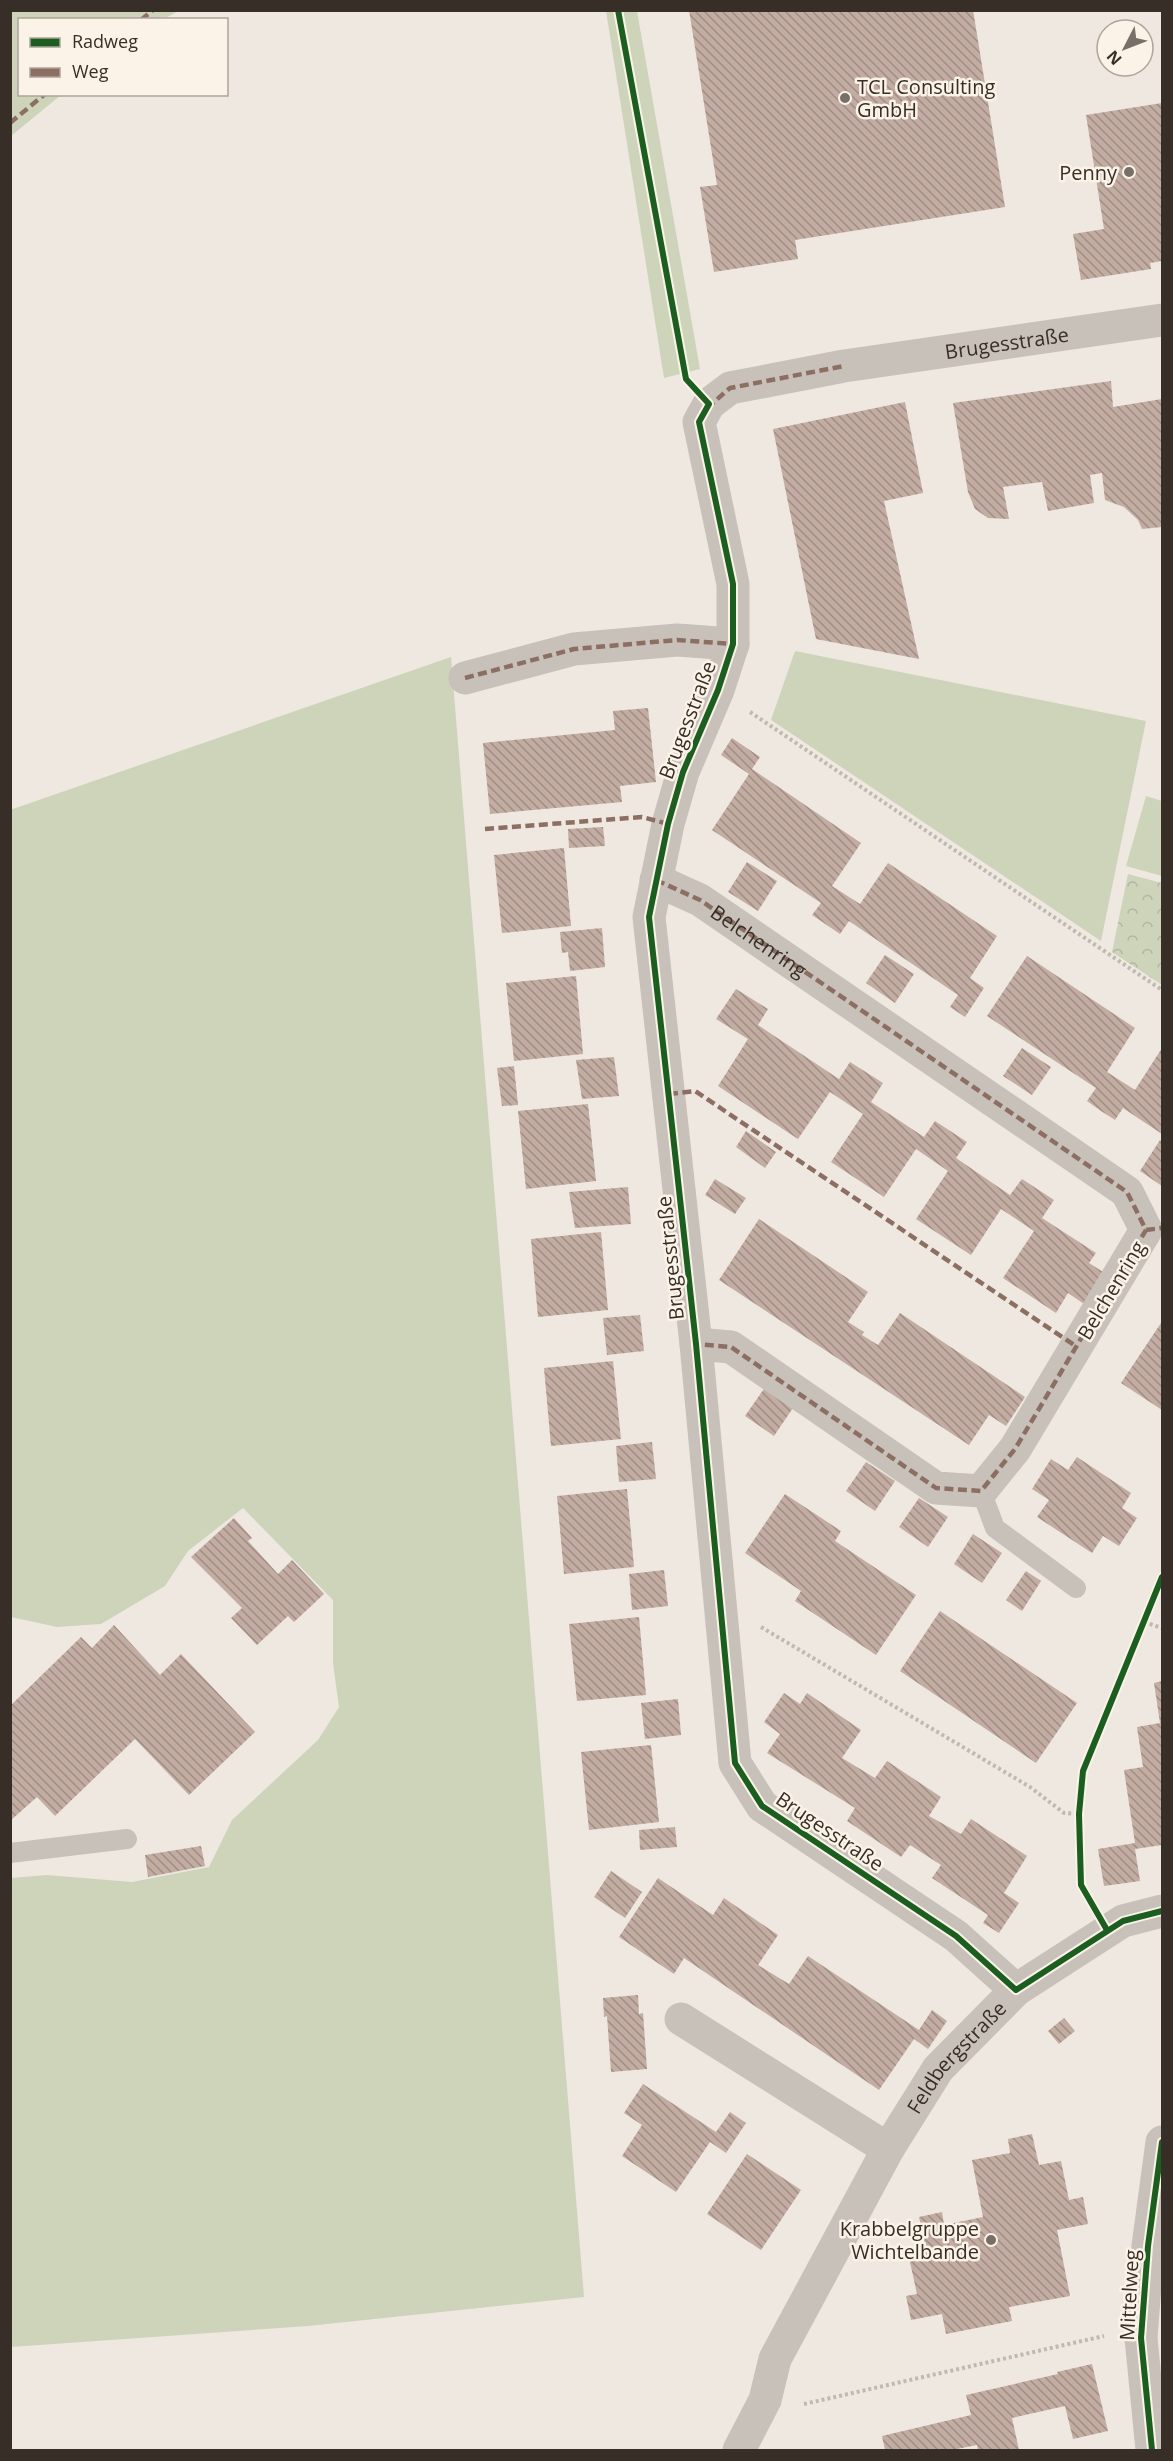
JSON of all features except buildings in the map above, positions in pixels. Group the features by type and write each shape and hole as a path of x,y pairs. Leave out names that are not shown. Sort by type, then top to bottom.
{"street":[{"name":"Brugesstraße","path":"1016,1990 956,1936 762,1806 735,1763 696,1344 649,917 668,824 683,772 718,690 733,644 733,584 699,422 710,404 730,388 844,366 1162,320"},
{"name":"Brugesstraße","path":"465,678 573,649 677,640 733,644"},
{"name":"Belchenring","path":"656,880 700,900 1127,1192 1146,1230 1015,1449 981,1491"},
{"path":"696,1344 731,1347 936,1488 981,1491"},
{"name":"Feldbergstraße","path":"739,2451 765,2400 775,2360 888,2149 938,2069 1016,1990 1107,1930 1123,1922 1162,1911"},
{"path":"681,2019 888,2149"},
{"name":"Mittelweg","path":"1152,2451 1141,2338 1148,2246 1162,2142"}],"lane":[{"path":"981,1491 995,1528 1076,1588"},
{"path":"10,1853 127,1839"}],"path":[{"path":"718,690 1162,990"},
{"path":"721,1613 756,1623 1030,1787 1064,1813 1079,1814"},
{"path":"1144,1622 1162,1628"},
{"path":"765,2400 793,2406 1113,2334 1141,2338"}],"green space":[{"path":"11,10 178,10 166,18 18,18 18,96 60,96 11,136"},
{"path":"606,11 637,11 700,369 664,378"},
{"path":"795,651 1146,721 1101,941 771,720"},
{"path":"451,657 584,2297 308,2326 11,2347 11,1878 47,1875 132,1882 209,1867 232,1820 318,1740 339,1707 333,1663 333,1600 243,1508 188,1551 165,1586 101,1624 57,1627 11,1617 10,810"},
{"path":"1146,796 1162,801 1162,876 1126,866"},
{"path":"1128,874 1162,883 1162,985 1112,952"}],"marked path":[{"path":"143,18 153,10"},
{"path":"10,123 43,96"},
{"path":"707,408 730,388 844,366"},
{"path":"465,678 574,649 677,640 733,644"},
{"path":"485,829 642,817 668,824"},
{"path":"656,880 700,900 1127,1192 1146,1230 1015,1449 981,1491 936,1488 731,1347 696,1344"},
{"path":"669,1094 695,1091 1077,1347"},
{"path":"1146,1230 1162,1228"}],"cycle path":[{"path":"618,10 686,379 709,404 699,422 733,584 733,644 718,690 683,772 668,824 649,917 696,1344 735,1763 762,1806 956,1936 1016,1990 1123,1921 1162,1911"},
{"path":"1107,1930 1081,1885 1079,1814 1083,1771 1162,1577"},
{"path":"1152,2450 1141,2338 1148,2246 1162,2142"}],"place":[{"name":"TCL Consulting GmbH","path":"845,98"},
{"name":"Penny","path":"1129,172"},
{"name":"Krabbelgruppe Wichtelbande","path":"991,2240"}]}
